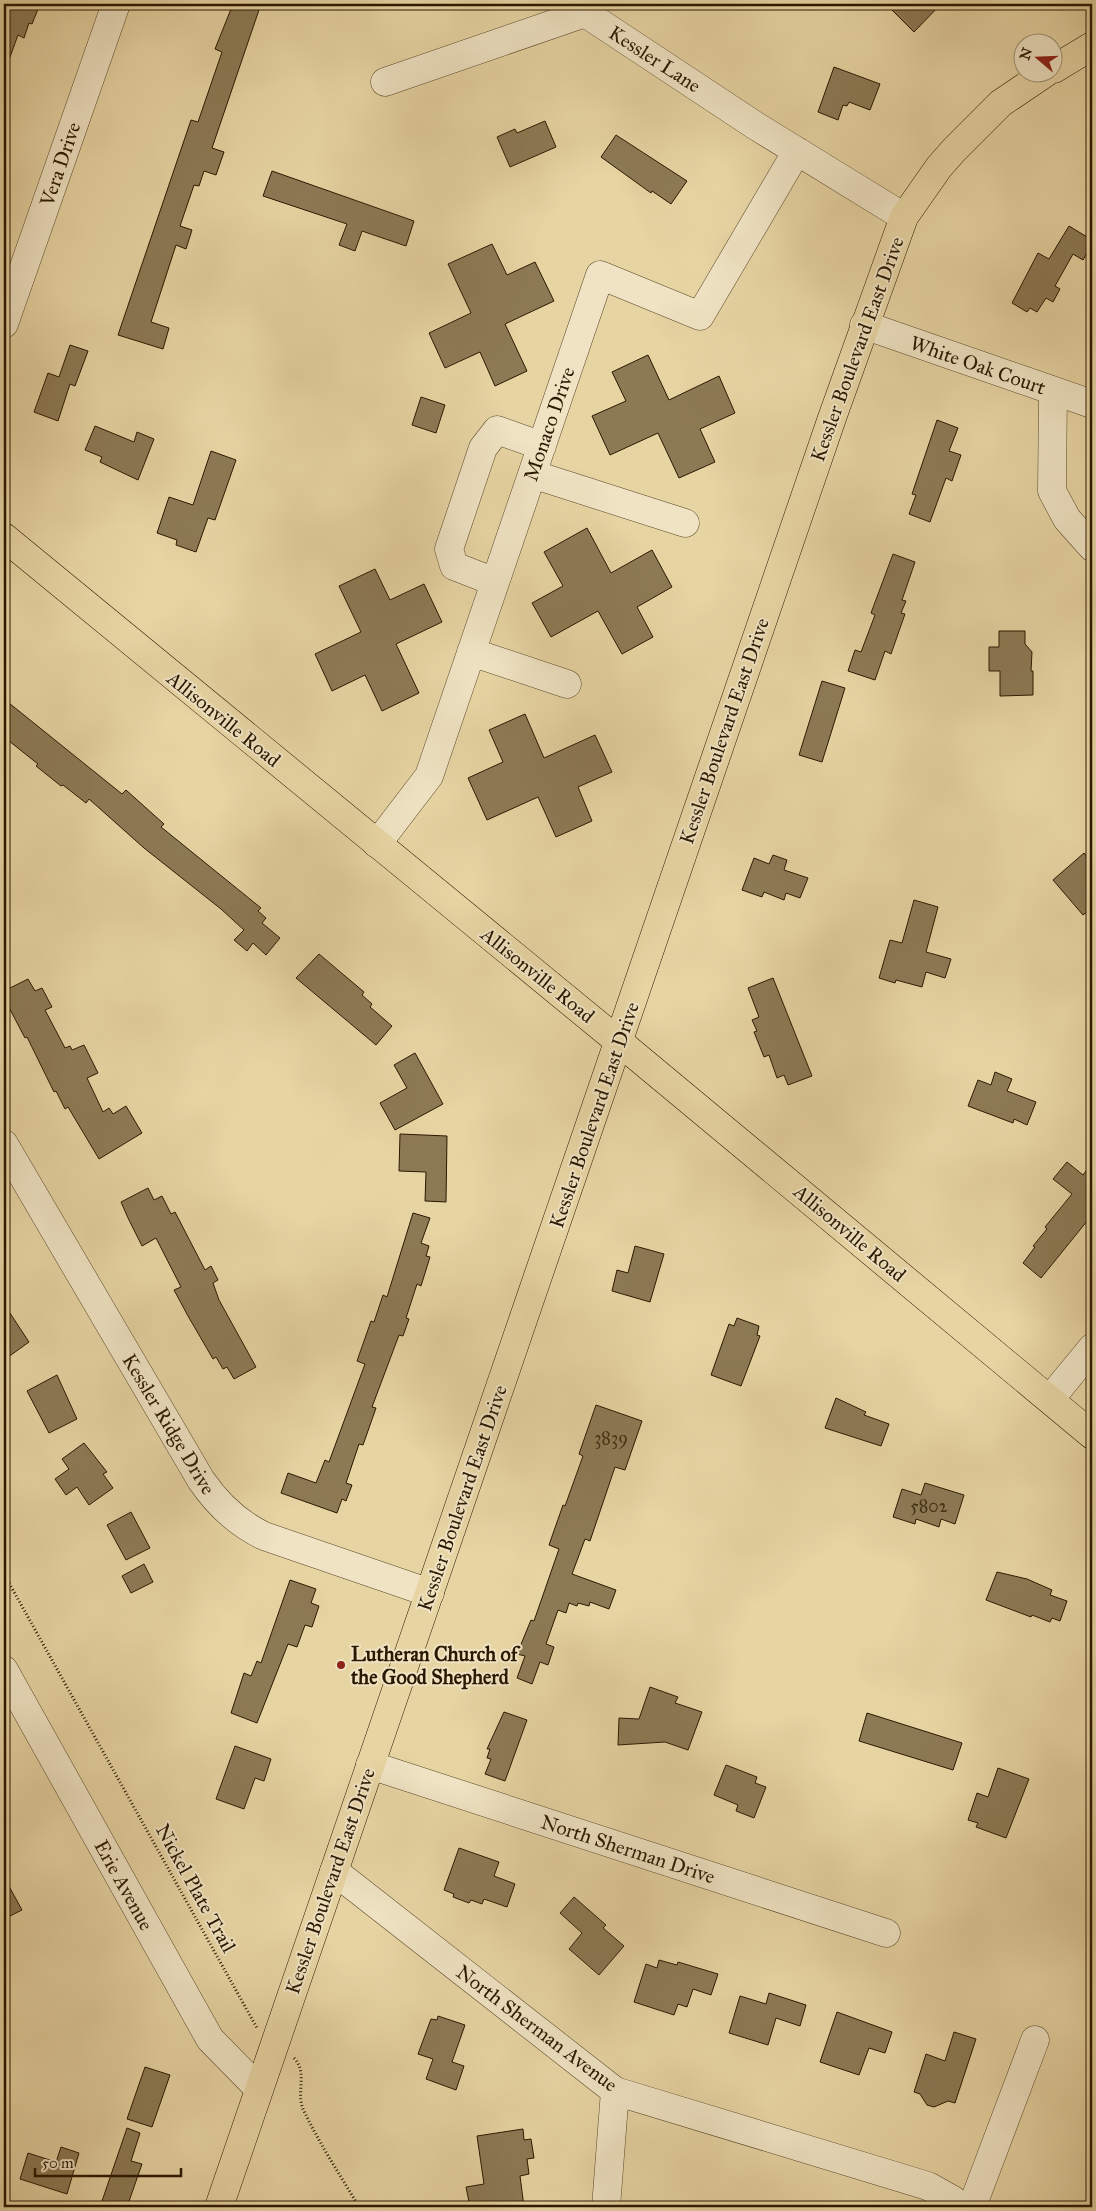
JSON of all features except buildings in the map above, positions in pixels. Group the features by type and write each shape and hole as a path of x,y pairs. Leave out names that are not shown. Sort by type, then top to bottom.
{"main road":[{"path":"1064,62 1092,46"},
{"name":"Kessler Boulevard East Drive","path":"219,2207 864,325 904,217 939,166 954,150 1002,103 1032,82"},
{"name":"Allisonville Road","path":"4,537 618,1041 1092,1435"}],"street":[{"name":"Vera Drive","path":"4,324 116,4"},
{"name":"Kessler Lane","path":"385,82 586,8 797,151 904,217"},
{"name":"Monaco Drive","path":"377,844 429,776 600,274 700,316 797,151"},
{"name":"White Oak Court","path":"864,325 1092,404"},
{"path":"1053,390 1052,491 1067,519 1092,547"},
{"path":"495,582 454,566 448,549 483,448 496,430 542,446"},
{"path":"532,474 685,523"},
{"path":"471,652 567,684"},
{"name":"Kessler Ridge Drive","path":"4,1144 201,1480 224,1510 247,1528 264,1536 430,1593"},
{"path":"1050,1399 1092,1348"},
{"name":"Erie Avenue","path":"4,1670 210,2039 259,2089"},
{"name":"North Sherman Drive","path":"370,1765 886,1933"},
{"name":"North Sherman Avenue","path":"334,1871 615,2090 928,2186 948,2196 961,2207"},
{"path":"972,2207 1034,2040"},
{"path":"606,2207 615,2090"}],"path":[{"name":"Nickel Plate Trail","path":"4,1574 260,2035 290,2052 300,2064 302,2107 359,2207"}],"place":[{"name":"Lutheran Church of the Good Shepherd","path":"341,1665"}]}
